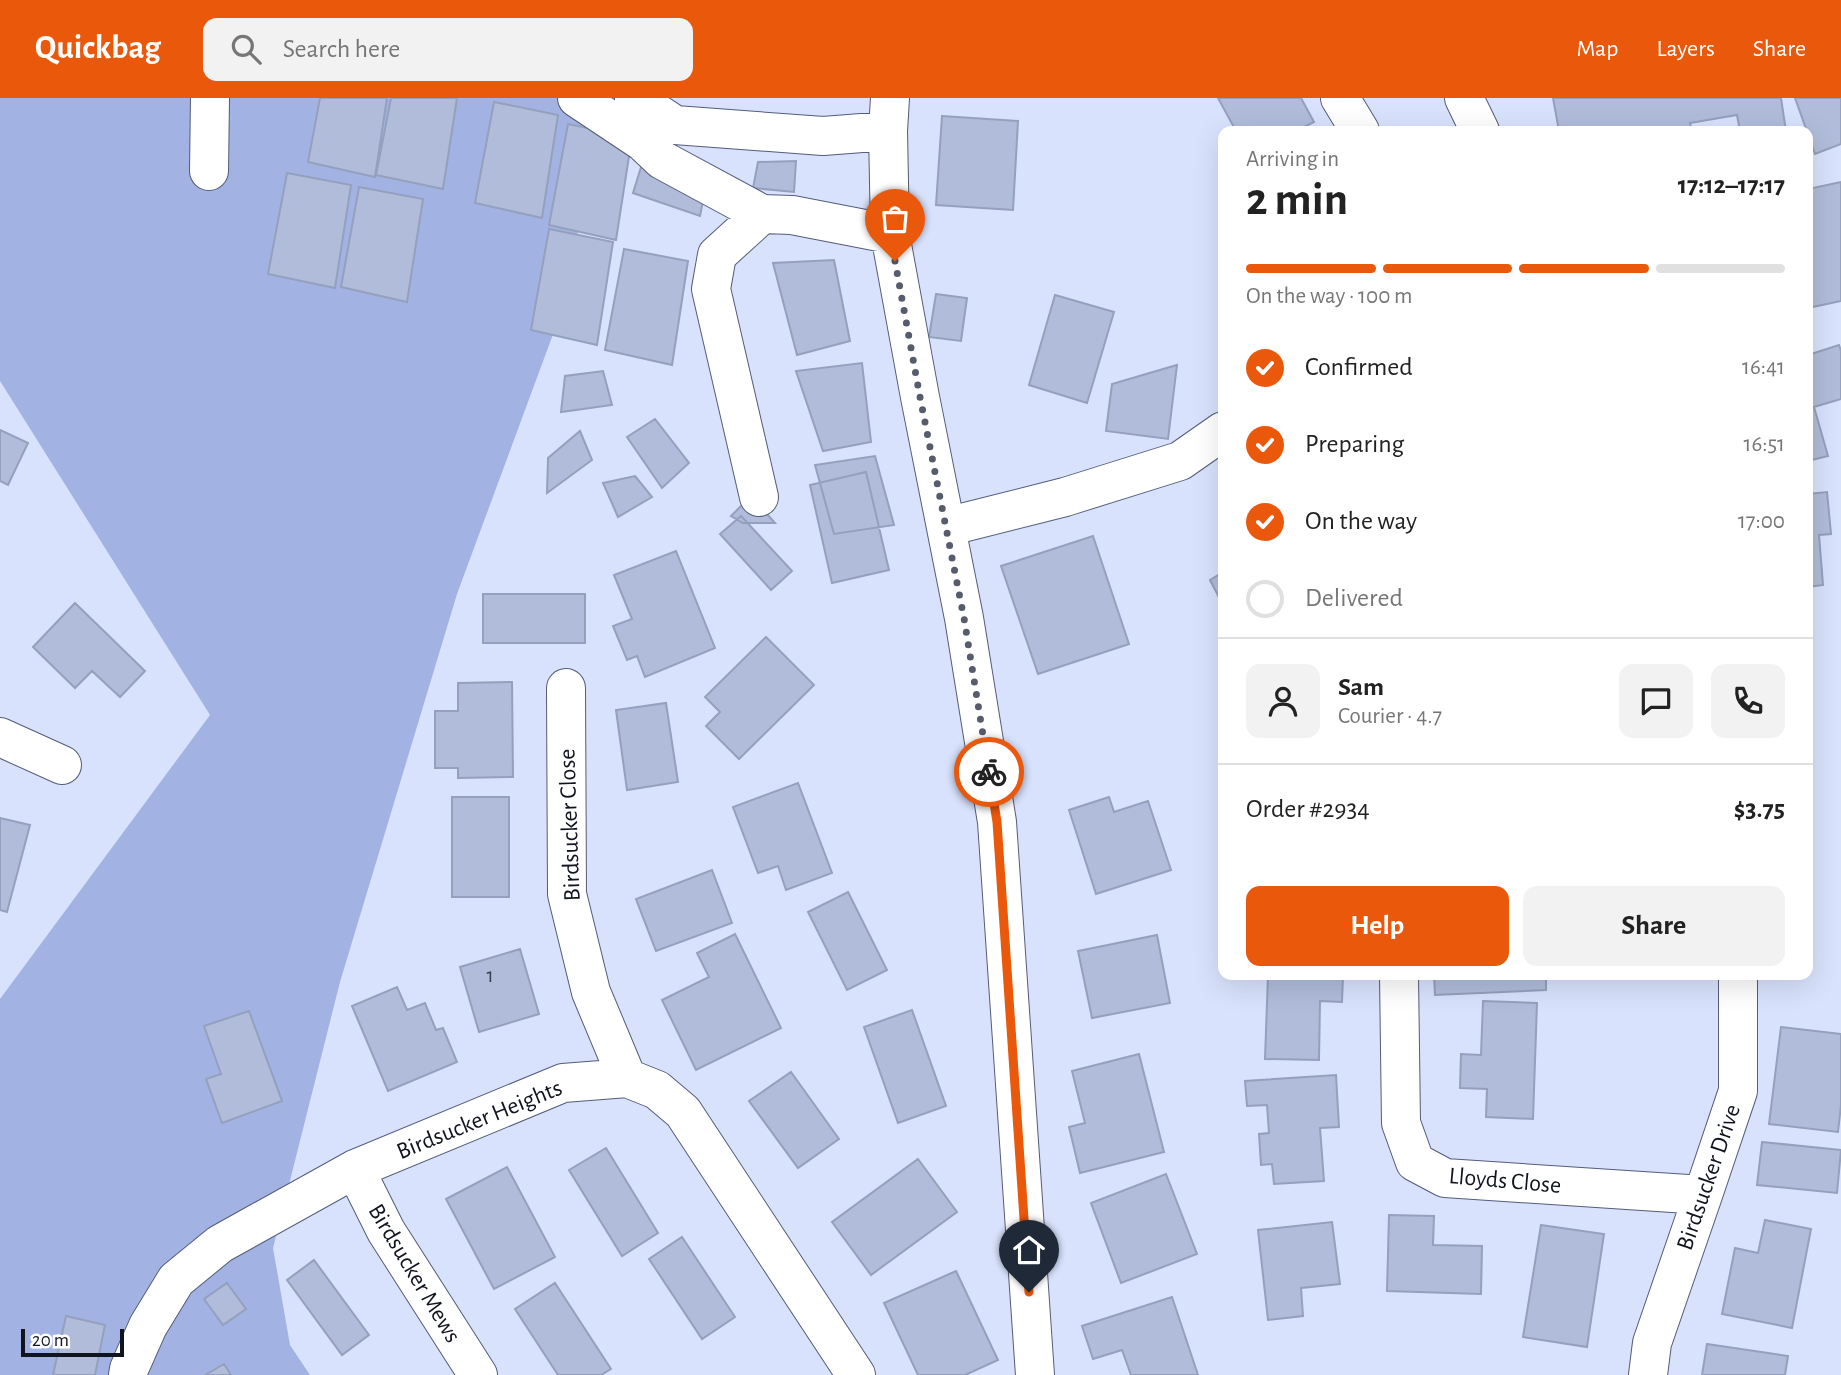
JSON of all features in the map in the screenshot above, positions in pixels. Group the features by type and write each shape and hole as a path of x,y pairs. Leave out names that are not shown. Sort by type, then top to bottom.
{"street":[{"path":"209,171 210,98"},
{"path":"577,98 643,142 662,160 762,214 792,215 890,234"},
{"path":"634,98 675,125 823,136 889,115 890,234 964,618 997,822 1035,1375"},
{"path":"1340,98 1357,126"},
{"path":"1464,98 1478,126"},
{"path":"759,497 711,289 717,255 762,214"},
{"path":"946,527 1065,497 1180,461 1218,434"},
{"name":"Birdsucker Close","path":"566,688 567,894 591,992 626,1078"},
{"path":"0,737 62,765"},
{"name":"Lloyds Close","path":"1399,980 1401,1123 1415,1162 1446,1178 1703,1195"},
{"name":"Birdsucker Drive","path":"1648,1375 1651,1343 1738,1091 1738,980"},
{"name":"Birdsucker Heights","path":"128,1375 148,1326 176,1280 220,1244 355,1169 563,1083 626,1078 657,1090 683,1112 856,1375"},
{"name":"Birdsucker Mews","path":"355,1169 386,1231 478,1375"}],"shaded area":[{"path":"0,98 605,98 562,310 457,594 340,982 273,1248 290,1345 310,1375 0,1375 0,999 210,715 0,381"}],"building":[{"path":"320,98 387,98 375,177 308,162"},
{"path":"391,98 457,98 443,189 376,175"},
{"path":"1218,98 1301,98 1314,122 1306,126 1233,126"},
{"path":"1553,98 1781,98 1785,126 1739,126 1737,115 1690,123 1691,126 1558,126"},
{"path":"1795,98 1841,98 1841,144 1815,154 1813,126 1805,126"},
{"path":"494,102 558,115 542,218 475,203"},
{"path":"942,116 1018,121 1013,210 936,205"},
{"path":"568,124 632,137 616,240 549,225"},
{"path":"796,161 794,192 753,188 758,162"},
{"path":"641,167 705,191 700,216 633,193"},
{"path":"287,173 351,185 335,288 268,274"},
{"path":"1841,182 1841,301 1813,307 1813,188"},
{"path":"359,187 423,199 407,302 341,287"},
{"path":"549,229 613,242 597,345 531,330"},
{"path":"624,249 688,261 672,365 605,350"},
{"path":"834,260 850,341 797,355 773,263"},
{"path":"936,294 967,298 961,341 929,337"},
{"path":"1055,295 1114,312 1087,403 1029,385"},
{"path":"1839,345 1841,351 1841,399 1814,407 1828,456 1813,460 1813,353"},
{"path":"862,363 871,442 823,451 796,371"},
{"path":"1177,365 1168,439 1106,431 1112,384"},
{"path":"603,371 612,405 561,412 565,376"},
{"path":"655,419 689,463 662,488 627,437"},
{"path":"0,430 28,443 8,485 0,481"},
{"path":"580,431 592,460 547,493 548,458"},
{"path":"875,456 894,525 834,534 815,465"},
{"path":"866,472 889,570 832,583 810,485"},
{"path":"635,476 652,497 618,517 603,483"},
{"path":"1827,492 1831,534 1819,535 1823,585 1813,586 1813,493"},
{"path":"751,496 775,523 743,523 731,516"},
{"path":"741,516 792,571 771,590 720,534"},
{"path":"1093,536 1129,644 1038,674 1001,566"},
{"path":"676,551 715,648 645,677 637,656 627,660 613,626 632,619 614,575"},
{"path":"1218,575 1218,595 1210,580"},
{"path":"483,594 585,594 585,643 483,643"},
{"path":"75,603 145,671 120,697 92,671 75,688 33,647"},
{"path":"766,637 814,685 739,759 706,726 720,712 705,697"},
{"path":"512,682 513,777 458,778 458,768 435,768 435,711 458,711 458,683"},
{"path":"666,703 678,782 627,790 616,710"},
{"path":"798,783 832,873 786,890 778,866 758,873 733,807"},
{"path":"452,797 509,797 509,897 452,897"},
{"path":"1109,797 1114,812 1148,801 1171,870 1096,894 1069,810"},
{"path":"0,818 30,825 7,912 0,910"},
{"path":"712,870 732,923 656,951 636,899"},
{"path":"848,892 887,970 847,990 808,912"},
{"path":"735,934 781,1028 696,1070 662,1000 709,977 697,953"},
{"path":"1157,935 1170,1003 1092,1018 1078,951"},
{"path":"520,949 539,1014 479,1032 460,967"},
{"path":"1268,980 1343,980 1342,1002 1320,1001 1319,1060 1265,1059"},
{"path":"1434,980 1546,980 1546,990 1435,995"},
{"path":"397,987 407,1010 425,1003 436,1030 443,1028 457,1062 388,1091 352,1006"},
{"path":"1483,1001 1537,1003 1533,1119 1486,1117 1487,1089 1460,1088 1461,1054 1481,1055"},
{"path":"912,1010 946,1106 898,1123 864,1027"},
{"path":"249,1011 282,1101 222,1123 206,1079 221,1074 204,1026"},
{"path":"1781,1027 1841,1034 1841,1105 1838,1132 1769,1124"},
{"path":"1139,1054 1164,1152 1080,1173 1069,1127 1085,1123 1072,1071"},
{"path":"791,1072 839,1139 798,1168 749,1101"},
{"path":"1336,1075 1339,1127 1320,1128 1324,1181 1274,1184 1272,1164 1261,1165 1259,1134 1269,1133 1267,1105 1247,1106 1245,1081"},
{"path":"1762,1142 1841,1150 1837,1193 1757,1185"},
{"path":"606,1148 658,1233 622,1256 569,1170"},
{"path":"918,1159 957,1212 871,1275 832,1222"},
{"path":"507,1167 555,1257 494,1289 446,1199"},
{"path":"1166,1174 1197,1254 1121,1283 1091,1203"},
{"path":"1389,1215 1434,1216 1433,1245 1482,1246 1481,1294 1387,1291"},
{"path":"1765,1220 1811,1229 1792,1328 1722,1314 1735,1248 1758,1253"},
{"path":"1332,1222 1340,1284 1301,1288 1303,1316 1268,1320 1258,1230"},
{"path":"1541,1225 1604,1234 1587,1347 1523,1337"},
{"path":"682,1237 735,1317 702,1339 649,1259"},
{"path":"314,1260 369,1335 342,1355 287,1280"},
{"path":"956,1271 998,1360 965,1375 918,1375 884,1303"},
{"path":"227,1283 246,1309 223,1325 204,1299"},
{"path":"555,1283 611,1369 601,1375 558,1375 515,1309"},
{"path":"1172,1297 1198,1375 1131,1375 1122,1350 1093,1359 1082,1326"},
{"path":"66,1316 105,1325 95,1375 53,1375"},
{"path":"1707,1344 1788,1356 1785,1375 1702,1375"},
{"path":"224,1364 231,1375 205,1375"}],"way so far":[{"path":"895,261 964,618 989,772"}],"route":[{"path":"989,772 997,822 1029,1292"}]}
